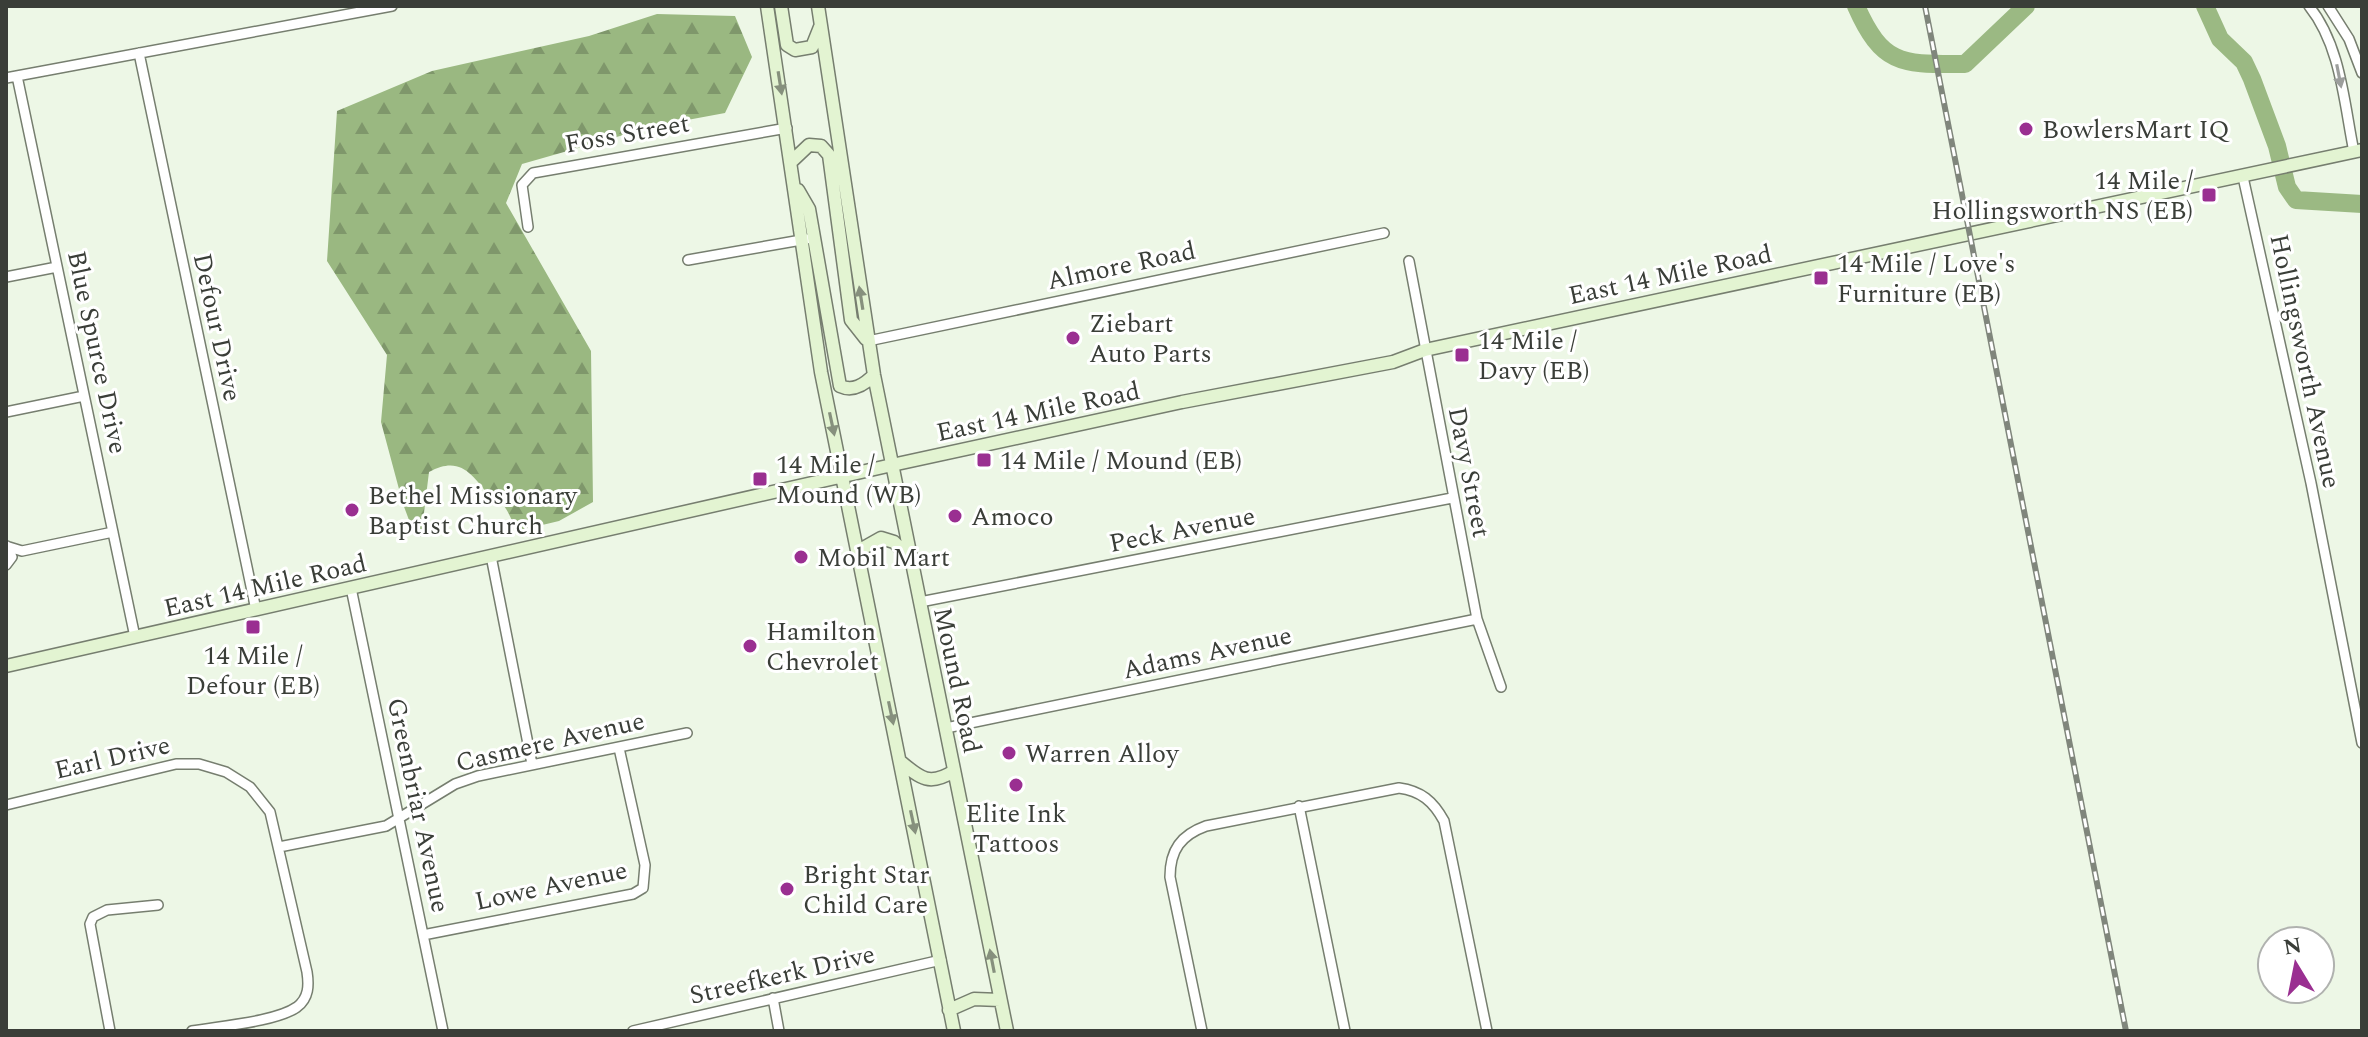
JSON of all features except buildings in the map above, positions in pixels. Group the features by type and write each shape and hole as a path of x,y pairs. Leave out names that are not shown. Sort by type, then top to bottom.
{"main road":[{"path":"767,6 794,183 840,386 851,389 864,386 874,375"},
{"path":"781,6 787,45 795,50 812,47 822,22"},
{"name":"Mound Road","path":"818,6 874,375 1007,1031"},
{"path":"791,162 809,145 821,146 829,155 851,320 868,341"},
{"name":"East 14 Mile Road","path":"6,666 892,465 1194,400 1393,362 1425,350 2358,151"},
{"path":"807,239 821,372 954,1031"},
{"path":"858,551 873,539 888,539 911,559"},
{"path":"901,762 926,781 939,780 954,771"},
{"path":"949,1010 974,999 1000,1000"}],"street":[{"path":"6,78 392,6"},
{"path":"2309,6 2328,37 2358,151"},
{"path":"2328,6 2349,39 2362,73"},
{"name":"Defour Drive","path":"139,53 256,610"},
{"name":"Blue Spurce Drive","path":"17,76 135,637"},
{"name":"Foss Street","path":"528,227 522,185 533,173 787,128"},
{"name":"Hollingsworth Avenue","path":"2243,177 2311,483 2362,743"},
{"name":"Almore Road","path":"868,341 1384,233"},
{"path":"688,260 807,239"},
{"name":"Davy Street","path":"1409,261 1477,619 1501,687"},
{"path":"6,277 57,267"},
{"path":"6,412 84,396"},
{"name":"Peck Avenue","path":"920,602 1452,498"},
{"path":"9,563 7,546 22,551 113,532"},
{"path":"9,563 22,551"},
{"path":"491,556 532,764"},
{"name":"Greenbriar Avenue","path":"351,588 443,1031"},
{"name":"Adams Avenue","path":"946,728 1477,619"},
{"name":"Casmere Avenue","path":"279,847 386,826 455,784 532,764 687,733"},
{"name":"Lowe Avenue","path":"423,935 633,894 643,888 645,865 619,748"},
{"name":"Earl Drive","path":"6,805 160,767 199,764 226,772 261,797 270,812 279,847"},
{"path":"1202,1031 1170,877 1173,851 1184,837 1206,826 1399,788 1420,793 1437,808 1449,843 1487,1031"},
{"path":"1299,806 1345,1031"},
{"path":"192,1031 282,1013 298,1006 308,993 307,972 279,847"},
{"path":"110,1031 90,924 93,917 107,910 158,905"},
{"name":"Streefkerk Drive","path":"633,1031 941,960"},
{"path":"773,998 779,1031"}],"green space":[{"path":"657,14 735,16 752,57 725,113 655,126 522,164 506,203 591,351 593,502 559,521 517,531 503,505 491,499 471,474 457,466 440,467 429,472 421,537 412,528 403,504 381,422 387,355 327,261 337,111 432,71 589,36"}],"waterway":[{"path":"1856,6 1866,26 1886,51 1897,58 1926,64 1965,64 2026,6"},
{"path":"2205,6 2220,39 2244,62 2252,79 2277,146 2287,187 2296,200 2362,204"}],"railway":[{"path":"1925,6 2126,1031"}],"place":[{"name":"BowlersMart IQ","path":"2026,129"},
{"name":"14 Mile / Hollingsworth NS (EB)","path":"2209,195"},
{"name":"14 Mile / Love's Furniture (EB)","path":"1821,278"},
{"name":"Ziebart Auto Parts","path":"1073,338"},
{"name":"14 Mile / Davy (EB)","path":"1462,355"},
{"name":"14 Mile / Mound (EB)","path":"984,460"},
{"name":"14 Mile / Mound (WB)","path":"760,479"},
{"name":"Bethel Missionary Baptist Church","path":"352,510"},
{"name":"Amoco","path":"955,516"},
{"name":"Mobil Mart","path":"801,557"},
{"name":"14 Mile / Defour (EB)","path":"253,627"},
{"name":"Hamilton Chevrolet","path":"750,646"},
{"name":"Warren Alloy","path":"1009,753"},
{"name":"Elite Ink Tattoos","path":"1016,785"},
{"name":"Bright Star Child Care","path":"787,889"}]}
